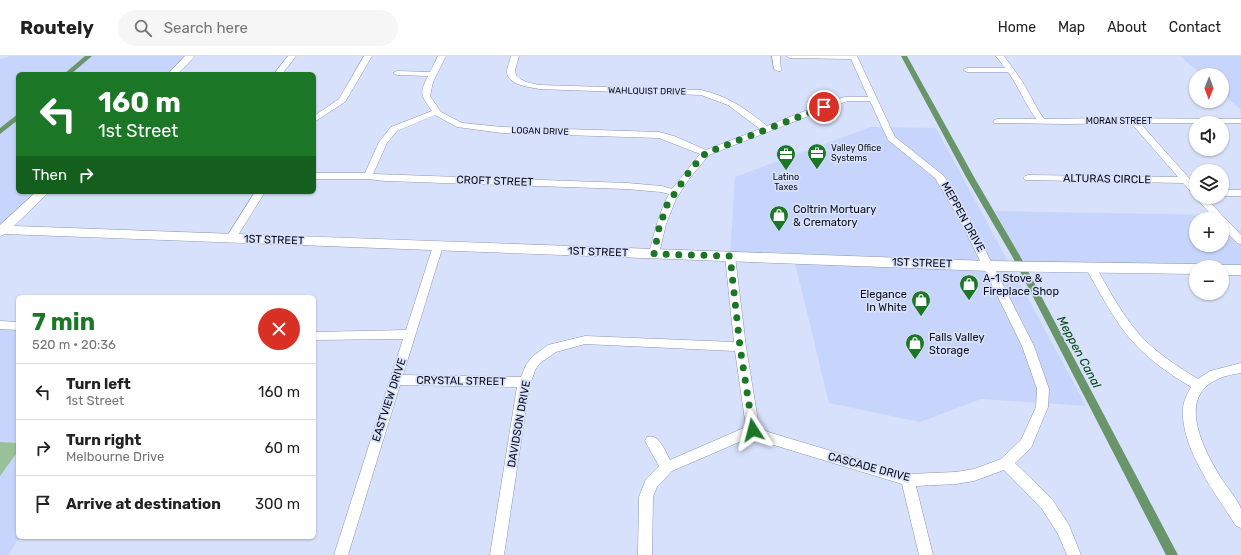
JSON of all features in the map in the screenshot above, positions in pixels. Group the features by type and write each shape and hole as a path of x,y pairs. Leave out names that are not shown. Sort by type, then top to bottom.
{"main road":[{"path":"175,72 190,56"},
{"path":"1,231 41,194"},
{"name":"1ST STREET","path":"1,231 989,266 1189,269"},
{"path":"1229,270 1241,270"}],"street":[{"path":"280,72 292,56"},
{"path":"316,119 342,100 368,56"},
{"path":"368,176 383,142 390,132 398,127 436,112 426,96 426,91 442,56"},
{"path":"508,85 518,81 513,77 511,72 516,56"},
{"path":"776,56 778,69"},
{"path":"790,56 854,57"},
{"path":"1000,56 1019,82 1030,105 1042,122"},
{"name":"MEPPEN DRIVE","path":"854,57 891,138 932,169 944,183 989,266"},
{"path":"967,70 1011,70"},
{"path":"397,73 433,74"},
{"name":"WAHLQUIST DRIVE","path":"518,81 539,87 688,91 710,94 728,101 744,111 767,130"},
{"path":"654,254 659,228 667,205 691,169 706,153 843,100 854,98 872,99"},
{"name":"LOGAN DRIVE","path":"436,112 460,125 476,128 666,136 706,153"},
{"path":"1133,120 1189,184"},
{"name":"MORAN STREET","path":"998,122 1133,120 1241,121"},
{"name":"CROFT STREET","path":"316,176 368,176 385,178 622,186 662,189 675,193"},
{"name":"ALTURAS CIRCLE","path":"1028,178 1186,180"},
{"path":"1229,193 1241,193"},
{"path":"231,238 259,194"},
{"path":"1206,204 1214,212"},
{"path":"1229,228 1241,241"},
{"name":"EASTVIEW DRIVE","path":"341,555 438,246"},
{"path":"645,555 646,497 652,483 667,467 705,452 753,430 740,347 730,256"},
{"name":"CASCADE DRIVE","path":"753,430 764,436 908,480 956,478 974,475 1006,463 1026,444 1042,407 1043,389 1028,346 989,266"},
{"path":"1090,267 1127,326 1137,339 1172,369 1198,385"},
{"path":"0,325 16,326"},
{"path":"316,336 410,334"},
{"name":"DAVIDSON DRIVE","path":"497,555 525,382 533,364 552,348 585,340 740,347"},
{"path":"1241,368 1225,370 1211,375 1198,385 1190,402 1189,411 1193,437 1201,456 1241,521"},
{"name":"CRYSTAL STREET","path":"396,380 525,382"},
{"path":"652,441 667,467"},
{"path":"1006,463 1048,504 1064,530 1074,555"},
{"path":"908,480 926,555"}],"shaded area":[{"path":"10,56 190,56 175,72 16,72 16,194 41,194 0,232 0,59"},
{"path":"1180,56 1241,56 1241,110 1229,99 1229,68 1194,68"},
{"path":"871,127 936,128 1086,406 981,399 920,422 829,403 794,259 730,256 735,177"},
{"path":"995,211 1189,214 1189,252 1229,252 1229,228 1241,230 1241,270 1229,268 1229,260 1189,260 1189,267 1025,266"},
{"path":"0,325 16,326 16,539 19,539 8,555 0,555"}],"green space":[{"path":"0,442 16,443 16,454 0,476"}],"waterway":[{"path":"69,72 89,56"},
{"name":"Meppen Canal","path":"904,56 970,177 1016,256 1172,555"},
{"path":"0,132 16,118"}],"place":[{"name":"Valley Office Systems","path":"817,170"},
{"name":"Latino Taxes","path":"786,171"},
{"name":"Coltrin Mortuary & Crematory","path":"779,232"},
{"name":"A-1 Stove & Fireplace Shop","path":"969,301"},
{"name":"Elegance In White","path":"921,317"},
{"name":"Falls Valley Storage","path":"915,360"}],"route":[{"path":"753,430 740,347 730,256 654,254 659,228 667,205 691,169 706,153 824,107"}]}
